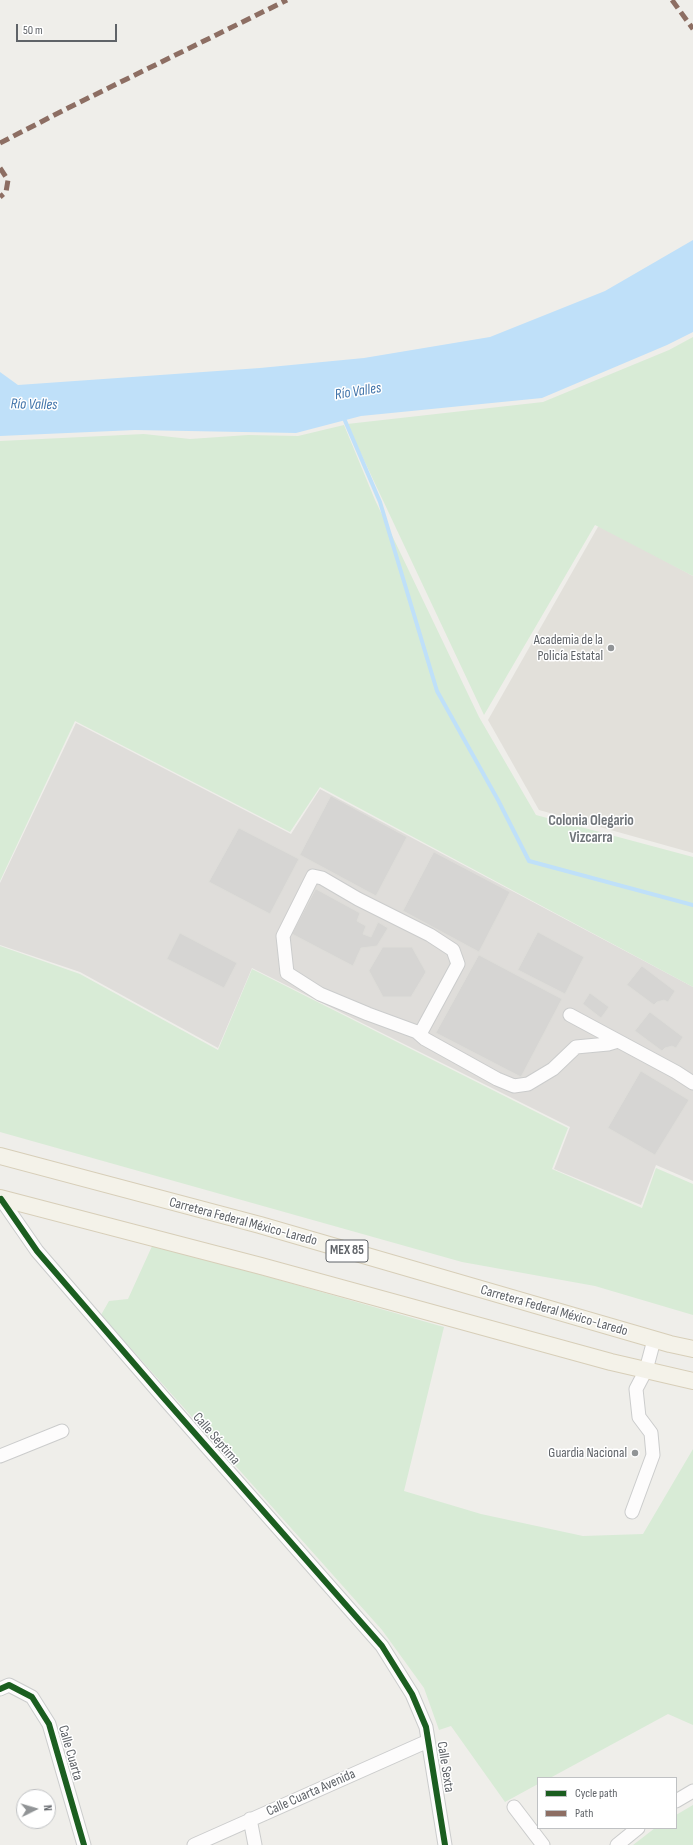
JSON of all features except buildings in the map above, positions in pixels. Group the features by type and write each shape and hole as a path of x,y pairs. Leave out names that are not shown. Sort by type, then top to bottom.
{"main road":[{"name":"Carretera Federal México-Laredo","path":"0,1156 260,1225 654,1340 693,1349"},
{"name":"MEX 85","path":"0,1198 261,1266 646,1370 693,1381"}],"street":[{"path":"420,1034 458,964 453,950 430,935 358,899 322,878 313,876 282,936 287,972 320,994 417,1032 425,1039 497,1079 514,1086 528,1084 553,1069 576,1047 608,1044 618,1040"},
{"path":"570,1015 676,1072 693,1083"},
{"name":"Calle Séptima","path":"0,1198 42,1257 382,1646 412,1694"},
{"path":"632,1512 653,1455 651,1433 639,1417 636,1389 646,1370 654,1340"},
{"path":"0,1456 62,1431"},
{"name":"Calle Cuarta","path":"4,1687 32,1698 49,1724 84,1845"},
{"name":"Calle Sexta","path":"412,1694 426,1727 445,1845"},
{"name":"Calle Cuarta Avenida","path":"194,1845 428,1741"},
{"path":"677,1800 693,1791"},
{"path":"514,1807 543,1845"},
{"path":"250,1819 255,1845"},
{"path":"617,1845 637,1829"}],"shaded area":[{"name":"Academia de la Policía Estatal","path":"599,525 693,576 693,853 539,810 488,720"},
{"path":"76,723 291,834 320,789 693,987 693,1181 656,1165 641,1205 554,1169 570,1127 252,968 218,1048 80,972 0,945 0,883"}],"green space":[{"path":"693,337 693,576 595,525 484,715 347,424 543,402 669,350"},
{"path":"344,425 375,500 479,717 536,815 693,857 693,987 320,787 290,832 75,721 0,881 0,441 144,434 190,439 248,435 298,436"},
{"path":"0,946 80,974 218,1050 252,969 568,1128 552,1169 642,1208 656,1168 693,1184 693,1315 595,1286 462,1262 0,1132"},
{"path":"153,1244 444,1327 404,1491 481,1514 583,1536 643,1534 693,1449 693,1725 668,1714 552,1777 537,1777 537,1785 505,1802 451,1726 439,1730 424,1688 382,1630 101,1315 109,1301 128,1299"},
{"path":"693,1805 693,1845 633,1845 654,1829 677,1829 677,1814"}],"water":[{"name":"Río Valles","path":"693,240 693,332 667,345 542,398 361,416 296,433 135,430 0,436 0,372 18,385 260,368 364,358 490,337 605,291"}],"waterway":[{"path":"343,416 380,502 437,691 498,800 529,861 693,905"}],"marked path":[{"path":"0,143 287,0"},
{"path":"672,0 693,29"},
{"path":"0,168 8,180 6,192 0,197"}],"cycle path":[{"path":"1,1199 37,1251 162,1396 382,1646 412,1694 426,1727 445,1845"},
{"path":"0,1689 9,1685 32,1697 49,1724 84,1845"}],"place":[{"name":"Academia de la Policía Estatal","path":"611,648"},
{"name":"Guardia Nacional","path":"635,1453"}],"district":[{"name":"Colonia Olegario Vizcarra","path":"591,830"}]}
